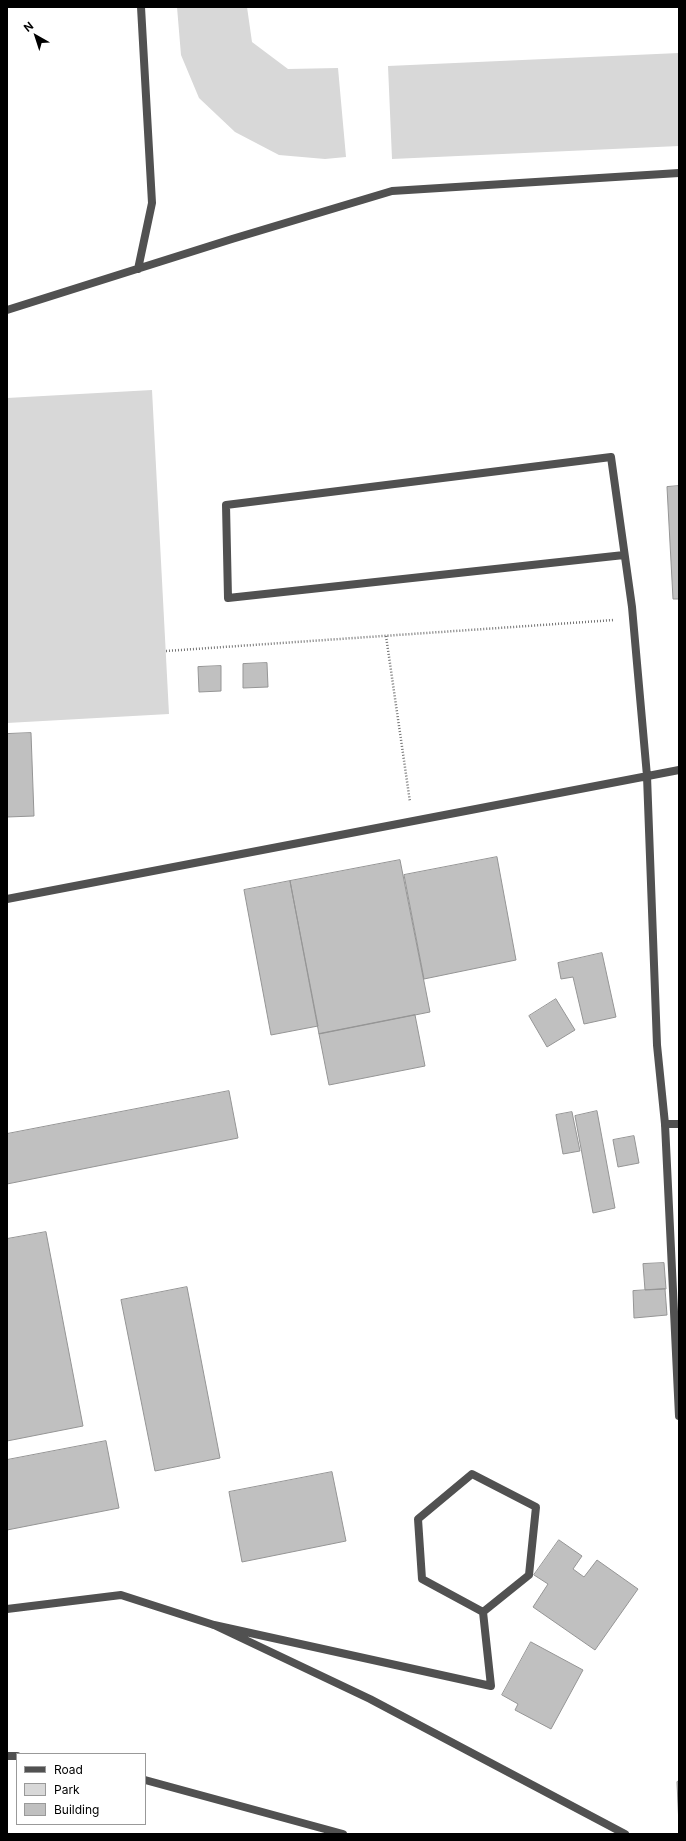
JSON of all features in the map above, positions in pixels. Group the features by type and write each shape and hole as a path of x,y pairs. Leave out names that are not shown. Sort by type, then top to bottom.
{"street":[{"path":"138,269 152,203 141,7"},
{"path":"7,310 392,191 679,173"},
{"path":"624,555 228,598 226,505 611,457 633,619 648,776 657,1045 664,1124 679,1416"},
{"path":"7,899 412,820 679,770"},
{"path":"664,1124 679,1124"},
{"path":"472,1474 536,1507 529,1575 483,1612 422,1579 418,1519 472,1474"},
{"path":"7,1608 121,1595 214,1625 490,1686 483,1612"},
{"path":"214,1625 370,1699 625,1834"},
{"path":"146,1780 343,1834"}],"path":[{"path":"166,651 633,619"},
{"path":"386,636 412,820"}],"green space":[{"path":"177,7 247,7 252,42 288,69 338,68 346,157 325,159 279,155 235,132 199,98 181,55"},
{"path":"679,53 679,146 392,159 388,66"},
{"path":"152,390 169,714 7,723 7,398"}],"building":[{"path":"679,486 679,599 673,599 667,487"},
{"path":"267,663 268,687 243,688 243,664"},
{"path":"221,666 221,691 199,692 198,667"},
{"path":"31,733 34,816 7,817 7,734"},
{"path":"497,857 516,960 424,979 404,875"},
{"path":"400,860 430,1012 319,1034 290,881"},
{"path":"290,881 318,1026 271,1035 244,890"},
{"path":"602,953 616,1017 584,1024 573,977 561,979 558,963"},
{"path":"556,999 575,1030 547,1047 529,1016"},
{"path":"415,1015 425,1066 329,1085 319,1034"},
{"path":"229,1091 238,1138 7,1184 7,1134"},
{"path":"597,1111 615,1208 593,1213 575,1116"},
{"path":"572,1112 580,1151 563,1154 556,1115"},
{"path":"634,1136 639,1163 618,1167 613,1140"},
{"path":"46,1232 83,1426 7,1441 7,1239"},
{"path":"664,1263 666,1289 645,1290 643,1264"},
{"path":"187,1287 220,1458 155,1471 121,1300"},
{"path":"665,1289 667,1315 634,1318 633,1291"},
{"path":"106,1441 119,1508 7,1530 7,1460"},
{"path":"332,1472 346,1541 242,1562 229,1492"},
{"path":"559,1540 582,1556 573,1569 584,1577 597,1560 638,1589 595,1650 533,1607 548,1584 534,1575"},
{"path":"531,1642 583,1670 551,1729 515,1710 518,1704 502,1695"},
{"path":"679,1781 679,1826 677,1782"}]}
